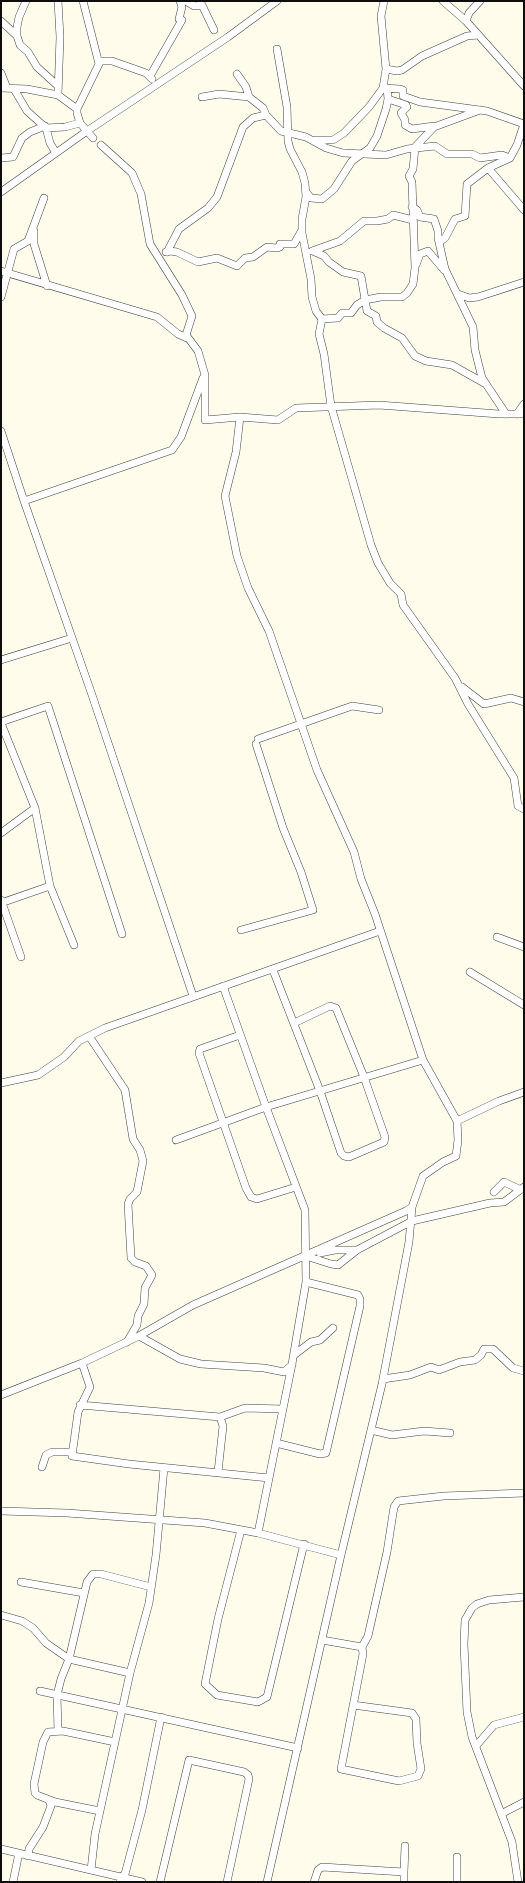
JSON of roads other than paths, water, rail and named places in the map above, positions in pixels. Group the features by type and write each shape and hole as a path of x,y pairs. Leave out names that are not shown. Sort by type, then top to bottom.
{"street":[{"path":"26,1 19,17 17,36 20,45 28,52 33,62 58,86"},
{"path":"58,1 60,37 58,95"},
{"path":"83,1 99,61 98,70 78,109 80,123 93,138"},
{"path":"150,76 182,20 179,19 182,7 180,1"},
{"path":"186,1 194,6 201,3 214,30"},
{"path":"1,192 228,37 278,1"},
{"path":"277,49 287,107 287,132 290,149 303,174 307,195 311,198 322,199 334,189 352,161 370,148 377,136 388,99 385,88 386,69 381,16 384,1"},
{"path":"443,1 478,34 524,86"},
{"path":"466,22 469,13 480,1"},
{"path":"1,21 17,36"},
{"path":"386,69 397,71 402,70 422,56 467,36 478,34"},
{"path":"99,61 112,61 150,76 156,85"},
{"path":"1,73 7,88 27,111 46,127 50,143 56,153"},
{"path":"237,74 246,87 249,98"},
{"path":"7,88 58,95 78,109"},
{"path":"385,88 403,90 403,96 420,102 496,113 524,124 517,145 510,158 488,168 467,184 465,216 455,219 446,238 439,242"},
{"path":"312,140 333,140 344,133 385,88"},
{"path":"202,97 219,94 249,98 262,108 266,115 281,131 312,140 334,150 361,154 386,155 415,147 434,146 447,154 472,154 480,158 502,156 510,158"},
{"path":"388,99 406,105 407,107 401,113 405,120 405,126 412,129 438,125 480,110"},
{"path":"167,252 179,229 208,208 217,197 243,127 253,118 266,115"},
{"path":"1,158 14,157 22,138 30,132 46,127 70,127 80,123"},
{"path":"322,319 338,318 342,313 351,313 357,305 364,300 404,296 413,284 415,268 412,182 409,176 413,169 415,147 428,132 438,125"},
{"path":"101,144 126,167 134,177 142,198 148,237 157,256 182,295 192,316 187,338"},
{"path":"488,168 524,210"},
{"path":"306,190 302,230 310,252 312,297 316,311 322,319 319,334 324,354 331,406 371,545 378,563 390,583 401,594 403,605 457,682 514,778 518,806 524,809"},
{"path":"1,297 4,272 14,248 28,241 44,198"},
{"path":"412,207 417,210 420,217 434,220 438,230 439,242 448,275"},
{"path":"310,252 341,241 364,221 388,219 392,215 413,220"},
{"path":"35,223 34,244 47,286"},
{"path":"157,256 167,252 177,252 198,262 217,258 237,266 245,258 253,257 268,247 276,248 280,247 280,244 294,244 302,230"},
{"path":"415,268 418,268 410,274 419,261 420,254 428,251 448,275 473,327 475,350 485,383 506,414"},
{"path":"310,252 324,256 329,262 343,272 361,276 364,300 368,311 376,316 377,322 384,328 402,338 415,356 426,361 452,365 485,383"},
{"path":"4,272 47,286 75,292 90,298 157,317 181,336 187,338 198,351 204,375 205,420 240,417 278,420 296,408 331,406 394,406 520,414 524,404"},
{"path":"458,294 469,298 482,296 524,282"},
{"path":"24,501 172,450 183,432 204,375"},
{"path":"240,417 234,464 225,496 241,568 248,588 269,631 317,770 354,852 361,879 423,1060 457,1121 458,1140 456,1156 443,1162 423,1176 412,1207 412,1221 383,1379 340,1555 267,1882"},
{"path":"1,431 193,996"},
{"path":"1,660 72,638"},
{"path":"457,682 484,704"},
{"path":"484,704 511,698 524,702"},
{"path":"477,718 484,704"},
{"path":"74,945 50,886 35,808 1,723 48,706 122,934"},
{"path":"242,930 313,910 301,872 283,828 257,742 301,724 352,706 379,710"},
{"path":"1,833 35,808"},
{"path":"21,957 1,902 50,886"},
{"path":"1,1083 38,1075 64,1058 79,1041 105,1028 380,931"},
{"path":"497,937 524,947"},
{"path":"272,970 320,1091 339,1148 344,1156 349,1157 384,1142 385,1137 364,1077 336,1008 330,1006 294,1023"},
{"path":"470,972 524,1004"},
{"path":"223,986 266,1107 305,1210 306,1282 294,1355 258,1533"},
{"path":"240,1035 200,1049 199,1053 223,1123 251,1197 257,1199 263,1198 296,1187"},
{"path":"89,1036 125,1090 133,1139 140,1150 143,1161 137,1192 128,1204 131,1258 135,1262 146,1266 152,1275 151,1280 145,1288 144,1304 138,1316 137,1325 127,1342"},
{"path":"176,1140 266,1107 423,1060"},
{"path":"457,1121 499,1101 524,1092"},
{"path":"494,1192 504,1182 521,1188"},
{"path":"306,1256 338,1265 358,1250 412,1221 490,1203 504,1202 521,1188"},
{"path":"1,1395 82,1363 139,1336 193,1305 265,1272 306,1256 361,1230 406,1212 412,1207"},
{"path":"306,1256 335,1250 358,1250"},
{"path":"276,1443 320,1454 326,1453 360,1306 360,1299 358,1295 306,1282"},
{"path":"294,1355 310,1342 320,1340 334,1328"},
{"path":"139,1336 180,1359 201,1364 264,1368 284,1372 290,1369 292,1364"},
{"path":"383,1379 410,1375 431,1367 438,1370 460,1362 475,1360 481,1355 484,1349 492,1349 513,1368 524,1371"},
{"path":"82,1363 90,1387 80,1405 72,1456 164,1468 269,1478"},
{"path":"80,1405 220,1417 245,1408 283,1409"},
{"path":"218,1472 223,1426 220,1417"},
{"path":"371,1430 392,1435 424,1431 450,1433"},
{"path":"42,1467 46,1455 52,1452 72,1452"},
{"path":"90,1870 94,1834 130,1673 149,1603 164,1468"},
{"path":"353,1705 412,1713 416,1719 417,1744 421,1769 418,1776 400,1781 341,1769 353,1705 363,1654 362,1647 368,1636 387,1552 394,1507 398,1501 444,1496 524,1493"},
{"path":"1,1511 67,1513 205,1523 258,1533 304,1544 340,1555"},
{"path":"241,1530 218,1619 205,1684 217,1695 258,1702 267,1697 304,1544"},
{"path":"58,1731 57,1695 69,1658 87,1582 93,1574 101,1574 151,1587"},
{"path":"21,1582 84,1593"},
{"path":"518,1882 512,1842 472,1737 467,1712 464,1644 465,1620 467,1614 477,1604 501,1598 524,1597"},
{"path":"1,1615 13,1618 33,1628 46,1644 69,1658 130,1673"},
{"path":"322,1640 362,1647"},
{"path":"40,1691 298,1748"},
{"path":"121,1880 125,1874 142,1810 161,1717"},
{"path":"476,1746 494,1725 524,1717"},
{"path":"100,1812 49,1800 35,1793 34,1784 45,1736 48,1732 58,1731 115,1742"},
{"path":"160,1882 189,1760 244,1772 248,1775 249,1779 227,1882"},
{"path":"28,1856 29,1849 43,1827 51,1806 49,1800"},
{"path":"501,1814 524,1802"},
{"path":"404,1882 405,1846"},
{"path":"1,1849 90,1870 121,1880 142,1882"},
{"path":"13,1882 19,1853"},
{"path":"457,1857 457,1882"},
{"path":"314,1882 318,1870 322,1867 404,1872"}]}
